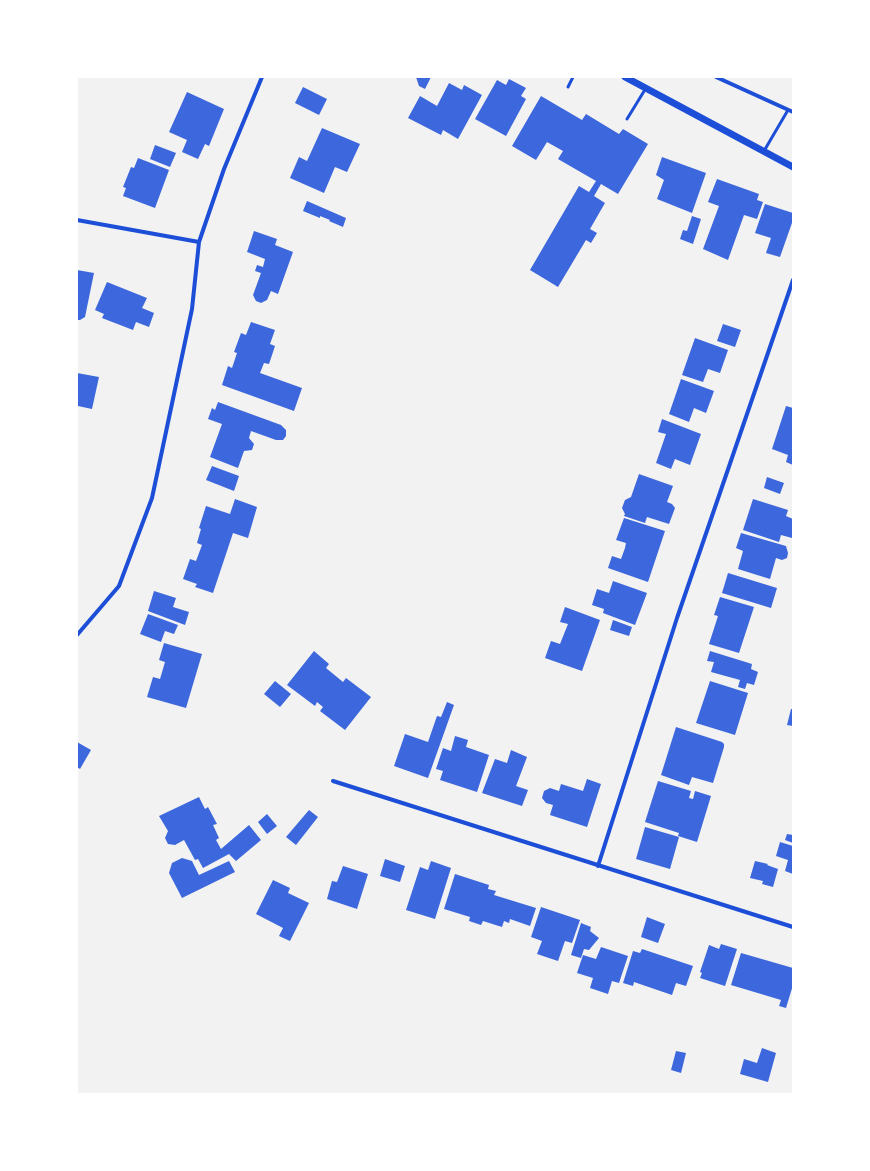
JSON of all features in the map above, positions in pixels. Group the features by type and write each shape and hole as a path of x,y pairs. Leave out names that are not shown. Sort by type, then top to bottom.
{"street":[{"path":"77,635 119,586 152,498 192,309 198,242 224,169 262,77"},
{"path":"625,77 793,167"},
{"path":"716,77 793,112"},
{"path":"77,220 198,242"},
{"path":"598,866 677,618 793,280"},
{"path":"333,781 793,927"}],"lane":[{"path":"568,87 573,77"},
{"path":"627,119 646,88"},
{"path":"764,151 788,110"}],"building":[{"path":"416,77 431,77 425,89 419,86"},
{"path":"509,79 526,88 521,96 526,99 506,136 475,119 497,80 506,85"},
{"path":"449,83 462,90 464,85 482,95 458,139 443,130 441,135 408,118 420,96 437,106"},
{"path":"303,87 327,99 319,115 295,103"},
{"path":"187,92 224,109 209,146 205,144 198,159 182,152 187,140 169,132"},
{"path":"541,96 582,120 586,114 619,134 623,129 648,144 618,194 601,184 594,196 605,203 590,229 597,233 591,243 586,240 558,287 530,270 579,186 589,192 596,181 558,159 563,151 547,142 536,160 512,146"},
{"path":"322,128 360,144 347,172 335,167 324,193 290,178 299,157 307,161"},
{"path":"155,145 176,153 170,167 150,159"},
{"path":"662,157 706,173 692,213 657,199 664,180 656,175"},
{"path":"138,158 169,170 155,208 123,196 126,188 123,187 131,167 134,168"},
{"path":"717,179 759,194 757,200 763,202 757,219 744,215 728,260 703,249 719,206 708,202"},
{"path":"307,201 346,218 343,227 320,216 320,218 303,211"},
{"path":"765,204 793,213 793,220 780,257 766,253 771,238 755,233"},
{"path":"692,216 701,219 693,244 680,239 683,230 687,231"},
{"path":"254,231 277,239 275,245 293,252 278,294 271,291 267,300 261,303 256,301 253,295 261,273 255,271 257,265 263,267 265,259 247,252"},
{"path":"77,270 94,273 85,317 80,320 77,320"},
{"path":"107,282 147,298 142,308 154,313 149,327 136,322 133,330 102,318 104,314 95,310"},
{"path":"251,322 275,330 270,344 275,346 269,364 264,363 260,373 302,388 294,411 222,385 228,366 232,368 237,353 234,352 241,333 246,335"},
{"path":"723,324 741,330 735,347 717,341"},
{"path":"695,338 728,350 720,373 708,369 703,382 682,375"},
{"path":"77,373 99,377 92,409 78,406 77,409"},
{"path":"681,379 714,391 706,413 694,408 689,422 669,414"},
{"path":"218,402 281,425 286,430 286,436 283,440 276,440 251,431 249,438 254,444 252,450 244,451 238,468 210,457 222,424 208,419 212,408 215,410"},
{"path":"786,406 793,408 793,465 786,462 788,455 772,449"},
{"path":"662,419 701,434 690,465 675,459 671,469 656,463 666,434 658,432"},
{"path":"212,466 239,476 234,491 206,480"},
{"path":"639,474 673,486 667,502 672,504 675,508 669,524 647,517 645,523 624,516 625,514 622,508 625,500 631,497"},
{"path":"767,477 784,483 780,494 764,488"},
{"path":"235,499 257,507 248,538 233,533 213,593 195,587 197,584 183,579 190,559 196,561 202,545 197,543 201,529 199,528 206,506 230,514"},
{"path":"753,499 788,510 786,516 793,519 792,538 781,535 779,542 743,530"},
{"path":"624,518 665,531 648,582 608,568 612,556 621,559 625,548 626,543 616,540"},
{"path":"741,533 786,546 788,553 787,558 782,560 776,558 770,579 738,569 743,551 736,548"},
{"path":"728,573 777,588 771,608 722,593"},
{"path":"613,581 647,593 635,625 603,613 604,609 592,605 597,589 609,593"},
{"path":"154,591 176,598 173,607 189,612 185,625 148,611"},
{"path":"720,597 754,607 739,653 709,644 718,616 714,615"},
{"path":"565,607 600,620 582,671 545,658 551,641 560,644 568,624 560,622"},
{"path":"148,614 178,625 174,634 165,631 161,642 140,634"},
{"path":"613,620 632,627 629,636 610,630"},
{"path":"164,643 202,654 186,708 147,697 153,677 160,679 165,662 159,660"},
{"path":"314,651 329,664 326,668 343,682 346,678 371,697 345,730 320,711 323,707 317,702 315,706 287,685"},
{"path":"710,651 752,664 751,669 758,672 754,685 747,683 745,689 738,687 740,680 711,672 714,662 707,661"},
{"path":"275,681 291,694 280,707 264,694"},
{"path":"710,681 748,693 735,735 696,723"},
{"path":"447,702 454,705 428,778 394,766 405,734 428,742 437,716 441,717"},
{"path":"791,709 793,709 793,726 787,725"},
{"path":"676,727 722,742 724,744 713,783 692,777 689,785 661,775"},
{"path":"455,736 468,740 466,747 489,755 477,792 440,780 443,771 436,769 443,748 451,751"},
{"path":"77,742 91,750 80,769 77,767"},
{"path":"511,750 527,757 516,786 528,790 522,806 482,793 495,759 507,763"},
{"path":"587,779 601,784 587,827 550,815 553,805 546,803 542,798 544,791 550,788 559,791 561,784 583,791"},
{"path":"658,781 691,791 689,798 693,799 695,791 711,796 697,842 678,836 679,833 645,822"},
{"path":"199,797 205,809 208,807 217,824 213,825 219,838 216,840 221,849 249,825 261,840 236,861 229,854 203,868 198,859 195,860 184,840 175,845 168,844 165,838 168,831 159,816"},
{"path":"309,810 318,817 296,845 286,837"},
{"path":"267,814 277,826 267,834 258,822"},
{"path":"645,827 679,837 670,869 636,859"},
{"path":"787,834 793,835 793,843 785,840"},
{"path":"780,842 793,846 793,874 785,871 788,860 776,856"},
{"path":"182,858 192,861 199,875 229,861 235,872 182,898 169,873 172,863"},
{"path":"385,859 405,866 400,882 380,876"},
{"path":"431,861 451,868 435,919 406,910 420,867 428,870"},
{"path":"755,861 768,864 767,865 778,869 773,887 762,884 763,881 750,878"},
{"path":"343,866 368,874 357,909 327,899 332,881 337,882"},
{"path":"455,874 489,885 488,889 496,891 494,895 536,908 530,926 510,919 509,923 504,921 502,927 483,921 481,925 469,921 470,917 444,909"},
{"path":"273,880 290,888 288,893 309,903 290,941 279,936 283,928 256,914"},
{"path":"541,907 580,920 572,943 565,941 558,961 537,954 542,941 531,937"},
{"path":"647,917 665,924 658,943 641,937"},
{"path":"581,923 591,927 590,931 599,938 589,950 584,949 581,958 571,955"},
{"path":"721,944 737,949 725,986 700,978 702,973 700,972 709,945 719,949"},
{"path":"601,947 628,956 619,983 612,981 608,994 590,988 593,978 577,973 583,955 596,959"},
{"path":"642,949 693,966 686,986 676,983 672,995 634,982 633,986 623,983 633,951 640,953"},
{"path":"741,953 793,968 793,985 786,1008 779,1006 781,1000 731,985"},
{"path":"762,1048 776,1053 768,1082 740,1074 744,1059 757,1063"},
{"path":"676,1051 686,1053 681,1073 671,1070"}]}
